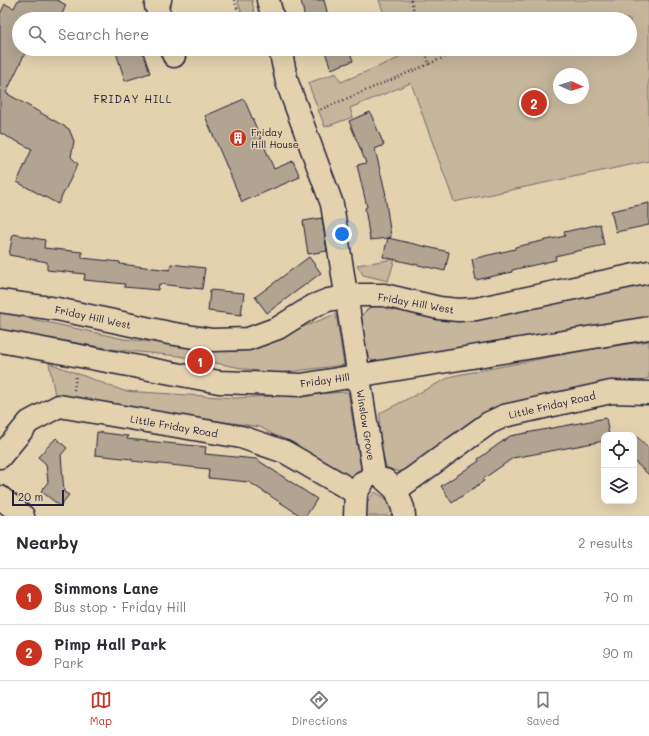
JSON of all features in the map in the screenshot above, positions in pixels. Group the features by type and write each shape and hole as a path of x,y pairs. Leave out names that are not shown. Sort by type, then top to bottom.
{"street":[{"path":"158,12 156,6 160,0"},
{"path":"268,0 271,12"},
{"name":"Winslow Grove","path":"281,56 287,82 332,204 374,474"},
{"name":"Friday Hill West","path":"0,301 57,309 169,333 212,340 248,339 278,328 313,306 328,300 346,297 384,295 439,308 458,310 476,309 649,272"},
{"name":"Friday Hill","path":"0,341 219,382 301,385 649,328"},
{"name":"Little Friday Road","path":"396,490 490,423 504,416 610,392 649,393"},
{"name":"Little Friday Road","path":"0,457 29,422 59,406 241,437 285,452 356,493"},
{"name":"Winslow Grove","path":"374,474 385,480 396,490"},
{"name":"Winslow Grove","path":"356,493 363,482 374,474"},
{"path":"396,490 403,508 404,516"},
{"path":"355,516 356,493"},
{"path":"0,497 23,516"}],"path":[{"path":"234,0 238,12"},
{"path":"411,0 414,12"},
{"path":"427,56 429,64"},
{"path":"300,117 447,56"},
{"path":"73,408 78,355"}],"shaded area":[{"path":"237,0 252,0 254,12 241,12"},
{"path":"379,0 649,0 649,161 454,202 411,83 350,108 353,117 325,127 308,83 336,73 341,82 399,58 398,56 637,56 637,12 383,12"},
{"path":"395,259 388,281 363,275 357,265"},
{"path":"649,281 649,319 378,365 367,357 361,316 369,308 384,304 450,321"},
{"path":"0,312 124,339 241,351 336,314 344,365 272,374 179,356 118,350 0,330"},
{"path":"649,341 649,378 638,382 516,403 403,473 387,468 379,449 380,413 452,376 586,350"},
{"path":"49,363 124,391 236,398 348,392 361,469 350,477 260,427 74,400 56,401"},
{"path":"375,492 393,503 395,516 365,516 363,507"}],"building":[{"path":"18,0 57,0 66,5 63,12 12,12 12,56 24,56 6,93 69,129 74,141 71,157 78,164 58,204 17,182 32,149 0,133 0,14 5,4 14,8"},
{"path":"301,0 324,0 327,12 304,12"},
{"path":"117,56 144,56 150,73 125,81"},
{"path":"326,56 351,56 353,61 331,69"},
{"name":"Friday Hill House","path":"244,99 274,169 293,161 300,177 242,202 205,116"},
{"path":"370,112 384,145 375,149 386,195 391,237 370,240 365,208 367,207 357,165 366,163 349,121"},
{"path":"649,203 649,225 616,232 611,211"},
{"path":"322,218 327,251 308,254 303,221"},
{"path":"600,224 604,245 555,256 556,260 476,280 472,259 515,249 515,247 565,236 564,232"},
{"path":"13,234 45,240 44,248 82,252 82,258 170,270 171,264 205,268 202,289 159,284 158,290 124,287 125,284 84,280 85,274 47,270 47,262 9,255"},
{"path":"388,238 449,252 445,271 383,257"},
{"path":"309,257 321,273 267,313 255,297"},
{"path":"210,290 244,293 241,315 208,311"},
{"path":"606,418 608,432 601,432 601,442 513,458 483,479 484,481 452,503 441,486 479,461 478,459 510,436"},
{"path":"97,432 128,436 127,439 206,447 205,454 256,459 317,499 306,516 301,516 249,482 208,478 209,469 132,461 132,459 95,455"},
{"path":"637,437 649,448 649,475 637,464"},
{"path":"56,438 67,448 61,455 64,492 69,495 60,506 41,491 48,482 46,464 38,457"}],"place":[{"name":"Pimp Hall Park","path":"534,103"},
{"name":"Friday Hill House","path":"238,138"},
{"name":"Simmons Lane","path":"200,361"}],"district":[{"name":"FRIDAY HILL","path":"133,98"}]}
